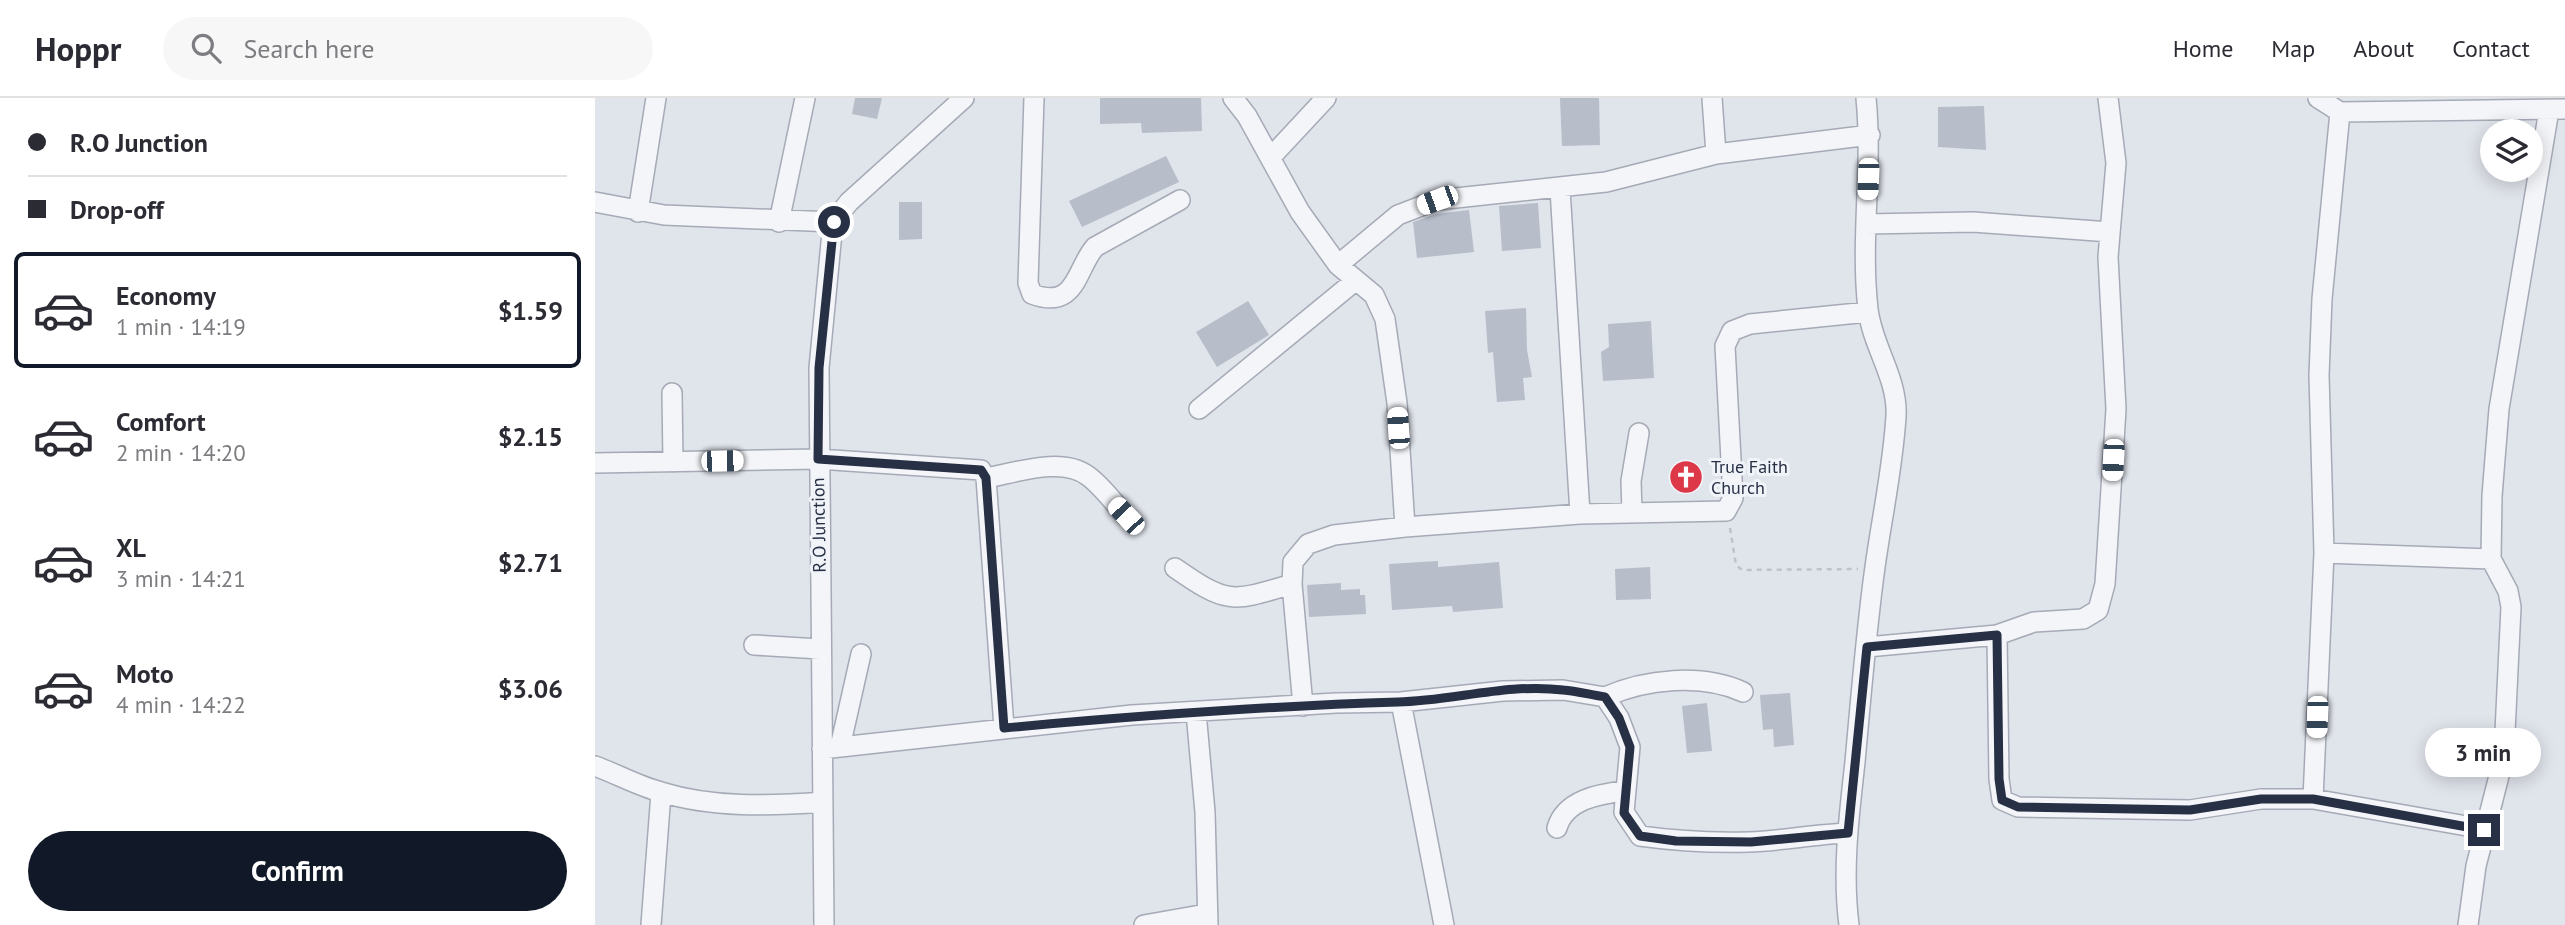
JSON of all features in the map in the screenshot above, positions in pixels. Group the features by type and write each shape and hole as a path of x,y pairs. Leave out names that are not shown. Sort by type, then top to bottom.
{"street":[{"path":"638,212 656,98"},
{"path":"779,222 805,98"},
{"path":"595,202 638,212 779,222 834,222 849,202 964,98"},
{"path":"1034,98 1028,283 1033,294 1044,298 1062,295 1078,281 1088,254 1095,247 1180,200"},
{"path":"1233,98 1271,157 1300,212 1338,265 1374,295 1385,320 1391,346 1405,527"},
{"path":"1271,157 1326,98"},
{"path":"1712,98 1716,155"},
{"path":"1849,925 1846,900 1848,833 1874,569 1889,486 1896,412 1891,377 1868,312 1866,224 1870,135 1866,98"},
{"path":"1867,647 1997,635 2034,622 2083,619 2098,610 2103,594 2116,410 2108,257 2116,163 2108,98"},
{"path":"2318,98 2340,112 2557,109 2499,409 2492,496 2491,559 2508,592 2511,618 2500,772 2484,830 2468,925"},
{"path":"2313,799 2324,553 2319,375 2322,299 2340,112"},
{"path":"1338,265 1398,215 1437,200 1560,189 1606,182 1716,155 1870,135"},
{"path":"1560,189 1580,514"},
{"name":"R.O Junction","path":"824,925 823,802 831,748 821,649 819,368 834,222"},
{"path":"1866,224 1973,222 2110,232"},
{"path":"1199,409 1355,281"},
{"path":"1303,706 1292,584 1293,562 1308,544 1333,535 1405,527 1580,514 1726,511 1733,498 1725,346 1732,331 1750,324 1868,312"},
{"path":"672,393 673,461"},
{"path":"1632,513 1631,481 1639,433"},
{"path":"595,463 818,459 971,467 981,470 986,478 1004,728"},
{"path":"986,478 1062,466 1075,468 1089,476 1126,516"},
{"path":"2324,553 2491,559"},
{"path":"1175,568 1211,593 1227,597 1243,599 1292,584"},
{"path":"1997,635 1999,779 2002,800 2018,807 2190,810 2261,799 2313,799 2484,830"},
{"path":"754,645 821,649"},
{"path":"861,654 831,748 1132,715 1401,702 1515,690 1563,690 1605,697 1647,684 1708,680 1743,692"},
{"path":"1605,697 1619,718 1630,747 1624,813 1640,836 1676,841 1751,842 1848,833"},
{"path":"1401,702 1444,925"},
{"path":"1144,925 1207,919 1205,812 1196,712"},
{"path":"595,766 661,793 705,801 770,806 823,802"},
{"path":"1557,828 1560,818 1569,807 1605,793 1625,792"},
{"path":"651,925 661,793"}],"path":[{"path":"1726,511 1736,565 1742,570 1874,569"}],"building":[{"path":"855,98 882,98 877,119 852,114"},
{"path":"1100,98 1201,98 1202,131 1142,133 1141,123 1100,124"},
{"path":"1560,98 1599,98 1600,145 1562,146"},
{"path":"1984,106 1986,150 1938,147 1938,107"},
{"path":"1166,156 1179,182 1082,227 1069,201"},
{"path":"899,202 922,202 922,239 899,240"},
{"path":"1538,203 1541,248 1502,251 1499,206"},
{"path":"1469,210 1474,252 1417,258 1413,222 1436,214"},
{"path":"1248,301 1269,335 1217,367 1196,332"},
{"path":"1526,308 1527,350 1532,377 1523,378 1525,400 1497,402 1493,352 1488,353 1485,311"},
{"path":"1651,321 1654,378 1603,381 1601,352 1609,347 1608,324"},
{"path":"1438,561 1438,567 1499,562 1503,608 1453,612 1452,606 1392,610 1389,564"},
{"path":"1650,567 1651,599 1616,600 1615,569"},
{"path":"1341,583 1341,590 1360,589 1360,595 1365,595 1366,614 1309,617 1307,585"},
{"path":"1790,693 1794,745 1774,747 1773,729 1763,730 1760,695"},
{"path":"1707,703 1712,751 1687,753 1682,706"}],"place":[{"name":"True Faith Church","path":"1686,477"}],"route":[{"path":"834,222 819,368 818,459 971,467 981,470 986,478 1004,728 1132,715 1336,702 1401,702 1503,691 1563,690 1605,697 1619,718 1630,747 1624,813 1640,836 1676,841 1751,842 1814,834 1848,833 1867,647 1955,641 1997,635 1999,779 2002,800 2018,807 2190,810 2261,799 2313,799 2484,830"}]}
